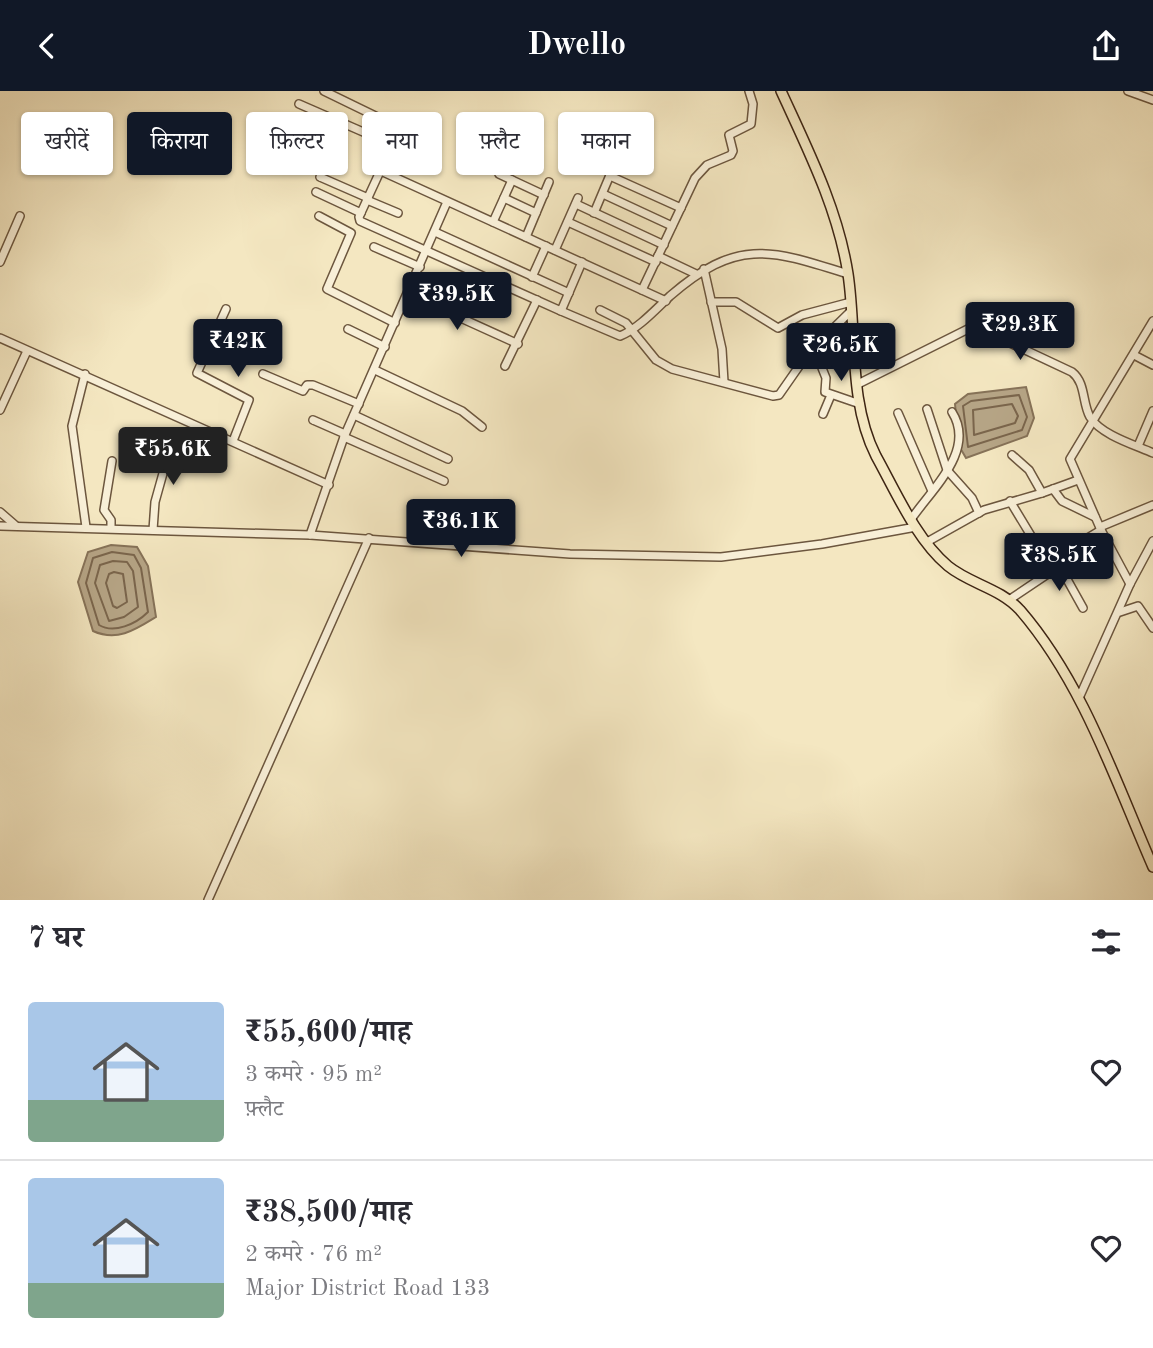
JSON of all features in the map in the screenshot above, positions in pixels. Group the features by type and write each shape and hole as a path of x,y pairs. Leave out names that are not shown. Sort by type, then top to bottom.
{"main road":[{"path":"781,91 828,199 848,274 860,404 871,445 914,522 949,567 1009,600 1043,640 1079,698 1151,856 1153,867"}],"street":[{"path":"324,91 370,112"},
{"path":"642,290 700,171 707,165 731,155 733,151 729,135 751,124 753,104 749,91"},
{"path":"1128,91 1153,100"},
{"path":"299,104 362,131"},
{"path":"379,175 361,213 360,221 614,335 624,334 631,329 696,274 733,257 776,253 848,274"},
{"path":"390,175 666,300"},
{"path":"501,175 544,195"},
{"path":"594,213 610,176 681,208"},
{"path":"320,177 398,213"},
{"path":"493,222 512,180"},
{"path":"526,237 549,182"},
{"path":"316,192 361,213"},
{"path":"603,194 672,226"},
{"path":"504,198 536,213"},
{"path":"555,250 577,201 594,213 664,245"},
{"path":"310,535 345,436 447,202"},
{"path":"0,262 20,216"},
{"path":"319,216 351,233 327,289 395,323"},
{"path":"568,222 696,274"},
{"path":"435,232 569,293"},
{"path":"532,277 546,246"},
{"path":"374,247 420,267"},
{"path":"561,311 582,263"},
{"path":"704,269 722,349 724,382"},
{"path":"408,294 518,344"},
{"path":"505,366 537,300"},
{"path":"711,302 736,302 778,328 802,315 851,306"},
{"path":"600,310 631,329 656,360 672,369 779,395 808,352 851,306"},
{"path":"226,309 197,373 249,400 233,441"},
{"path":"1130,583 1101,529 1070,459 1153,321"},
{"path":"858,384 974,326 1077,376 1089,416 1094,423 1153,453"},
{"path":"348,329 385,347"},
{"path":"0,338 329,485"},
{"path":"0,410 27,351"},
{"path":"1134,355 1153,365"},
{"path":"822,368 826,379 824,390 831,395 860,404"},
{"path":"375,370 462,411 482,427"},
{"path":"85,374 72,426 86,527"},
{"path":"262,374 303,390 307,385 313,385 359,404"},
{"path":"823,414 831,395"},
{"path":"927,409 947,470 972,498 979,513"},
{"path":"1138,446 1153,411"},
{"path":"0,526 310,535 570,554 721,557 794,549 914,522 947,470 961,438 951,412"},
{"path":"898,413 932,491"},
{"path":"354,415 448,459"},
{"path":"313,420 444,481"},
{"path":"153,530 155,502 172,441"},
{"path":"1012,455 1028,470 1042,493"},
{"path":"111,528 111,520 104,510 105,490 112,461"},
{"path":"927,542 979,513 1078,479"},
{"path":"1053,489 1062,501 1096,517"},
{"path":"1010,501 1036,544 1050,545 1062,557"},
{"path":"1009,600 1059,565 1062,557 1071,548 1101,529 1153,505"},
{"path":"0,513 15,525"},
{"path":"208,900 369,538"},
{"path":"1079,698 1119,613 1130,583 1153,541"},
{"path":"1071,548 1080,564"},
{"path":"1059,565 1083,608"},
{"path":"1119,613 1138,606 1153,628"}],"water":[{"path":"1026,387 1034,418 1027,436 966,458 959,446 955,404 968,394"},
{"path":"111,545 137,547 148,566 156,617 118,635 93,631 78,582 88,552"}]}
